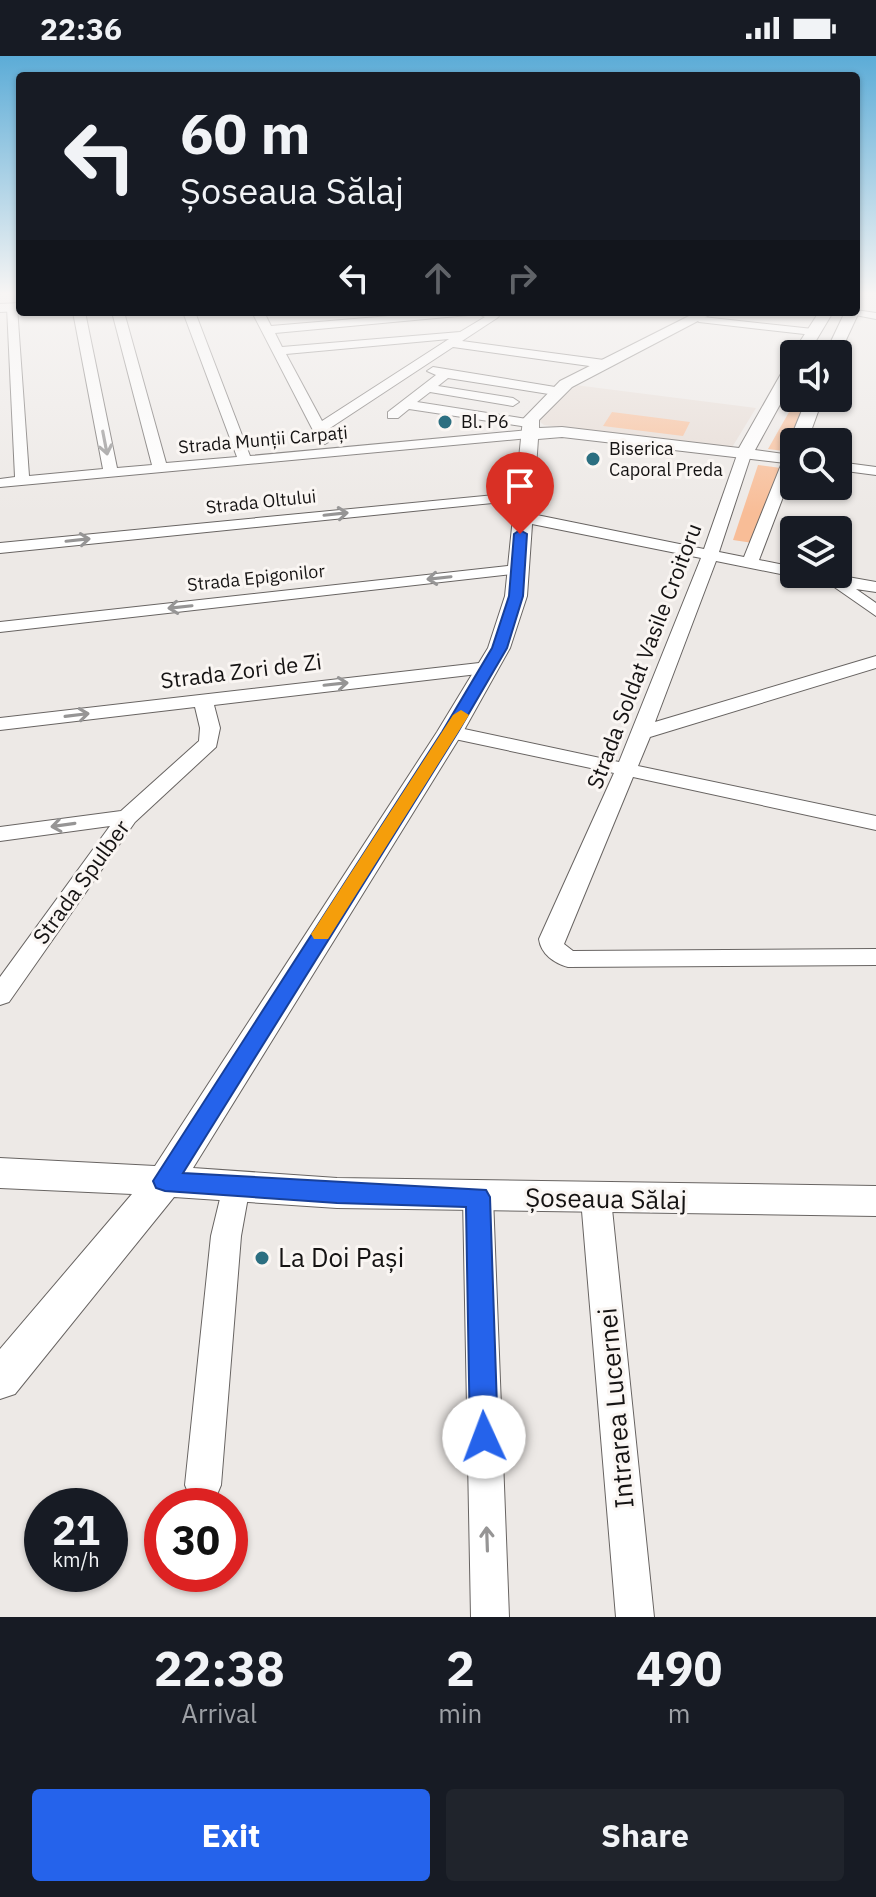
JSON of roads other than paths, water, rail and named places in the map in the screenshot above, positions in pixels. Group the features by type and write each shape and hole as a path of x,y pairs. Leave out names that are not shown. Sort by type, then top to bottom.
{"street":[{"path":"15,368 22,481"},
{"path":"90,368 111,472"},
{"path":"133,368 160,468"},
{"path":"210,368 245,460"},
{"path":"288,368 331,452"},
{"path":"319,429 415,368"},
{"path":"420,368 555,391"},
{"path":"0,1380 165,1181 488,668 510,622 516,596 529,428 555,391 597,368"},
{"path":"393,415 445,374"},
{"path":"427,388 513,402"},
{"name":"Strada Soldat Vasile Croitoru","path":"780,393 744,455 712,555 644,732 551,939 552,947 568,959 876,957"},
{"path":"405,404 529,428 744,455 780,456"},
{"name":"Strada Munții Carpați","path":"0,483 331,452 529,428"},
{"path":"852,468 876,471"},
{"path":"750,563 780,489"},
{"name":"Strada Oltului","path":"0,548 524,506 712,555 780,569"},
{"name":"Strada Epigonilor","path":"0,627 516,570"},
{"path":"852,583 876,587"},
{"path":"845,588 876,611"},
{"path":"644,732 876,662"},
{"name":"Strada Zori de Zi","path":"0,724 488,668"},
{"name":"Strada Spulber","path":"0,996 10,965 127,817 209,743 210,728 203,699"},
{"path":"450,732 876,823"},
{"path":"0,834 127,817"},
{"name":"Șoseaua Sălaj","path":"0,1173 478,1197 876,1201"},
{"path":"203,1485 226,1236 235,1186"},
{"path":"478,1197 490,1617"},
{"name":"Intrarea Lucernei","path":"596,1199 635,1617"}],"place":[{"name":"Bl. P6","path":"445,422"},
{"name":"Biserica Caporal Preda","path":"593,459"},
{"name":"La Doi Pași","path":"262,1258"}]}
